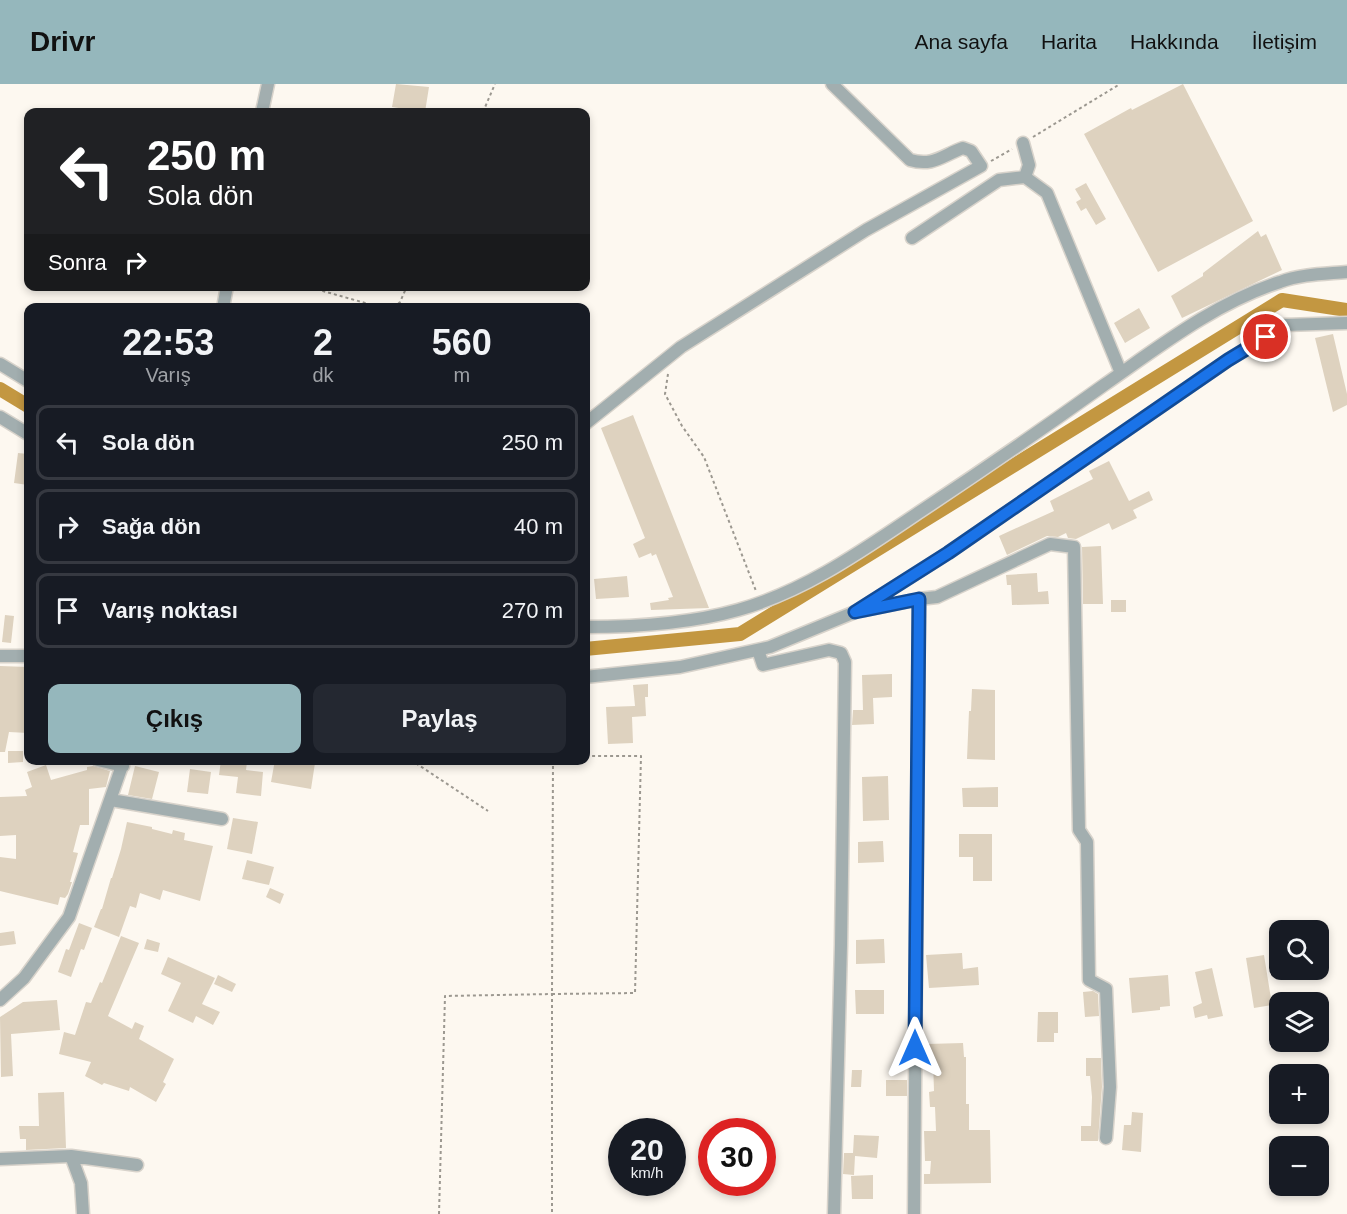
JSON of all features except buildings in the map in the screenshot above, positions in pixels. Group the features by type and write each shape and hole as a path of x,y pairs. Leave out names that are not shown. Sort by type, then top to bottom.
{"street":[{"path":"263,108 268,84"},
{"path":"590,420 681,346 866,230 981,166 971,152 963,148 931,163 922,164 910,160 832,84"},
{"path":"1023,143 1029,165 1025,177"},
{"path":"912,238 999,180 1025,177 1047,193 1121,373"},
{"path":"590,627 684,622 738,610 792,590 842,564 1174,336 1216,310 1252,292 1291,279 1347,272"},
{"path":"590,676 680,667 759,650 855,612 948,553 1228,360 1285,325 1347,323"},
{"path":"0,364 24,379"},
{"path":"0,417 24,432"},
{"path":"855,612 937,597 1050,544 1074,547 1079,830 1087,842 1089,980 1106,989 1110,1087 1106,1138"},
{"path":"914,1214 919,599"},
{"path":"759,650 763,665 829,650 841,653 845,662 834,1214"},
{"path":"0,656 24,656"},
{"path":"0,1000 24,978 69,917 123,765"},
{"path":"111,800 222,819"},
{"path":"71,1156 81,1184 83,1214"},
{"path":"0,1159 71,1156 137,1165"}],"path":[{"path":"485,108 495,84"},
{"path":"981,166 1120,84"},
{"path":"323,291 365,303"},
{"path":"670,356 665,393 682,426 704,458 760,602"},
{"path":"439,1214 445,996 635,993 641,756 590,756"},
{"path":"419,765 488,811"},
{"path":"552,1214 553,765"}],"waterway":[{"path":"590,649 740,634 1282,300 1347,310"},
{"path":"0,389 24,404"}],"route":[{"path":"915,1048 919,599 855,612 948,553 1228,360 1266,337"}]}
